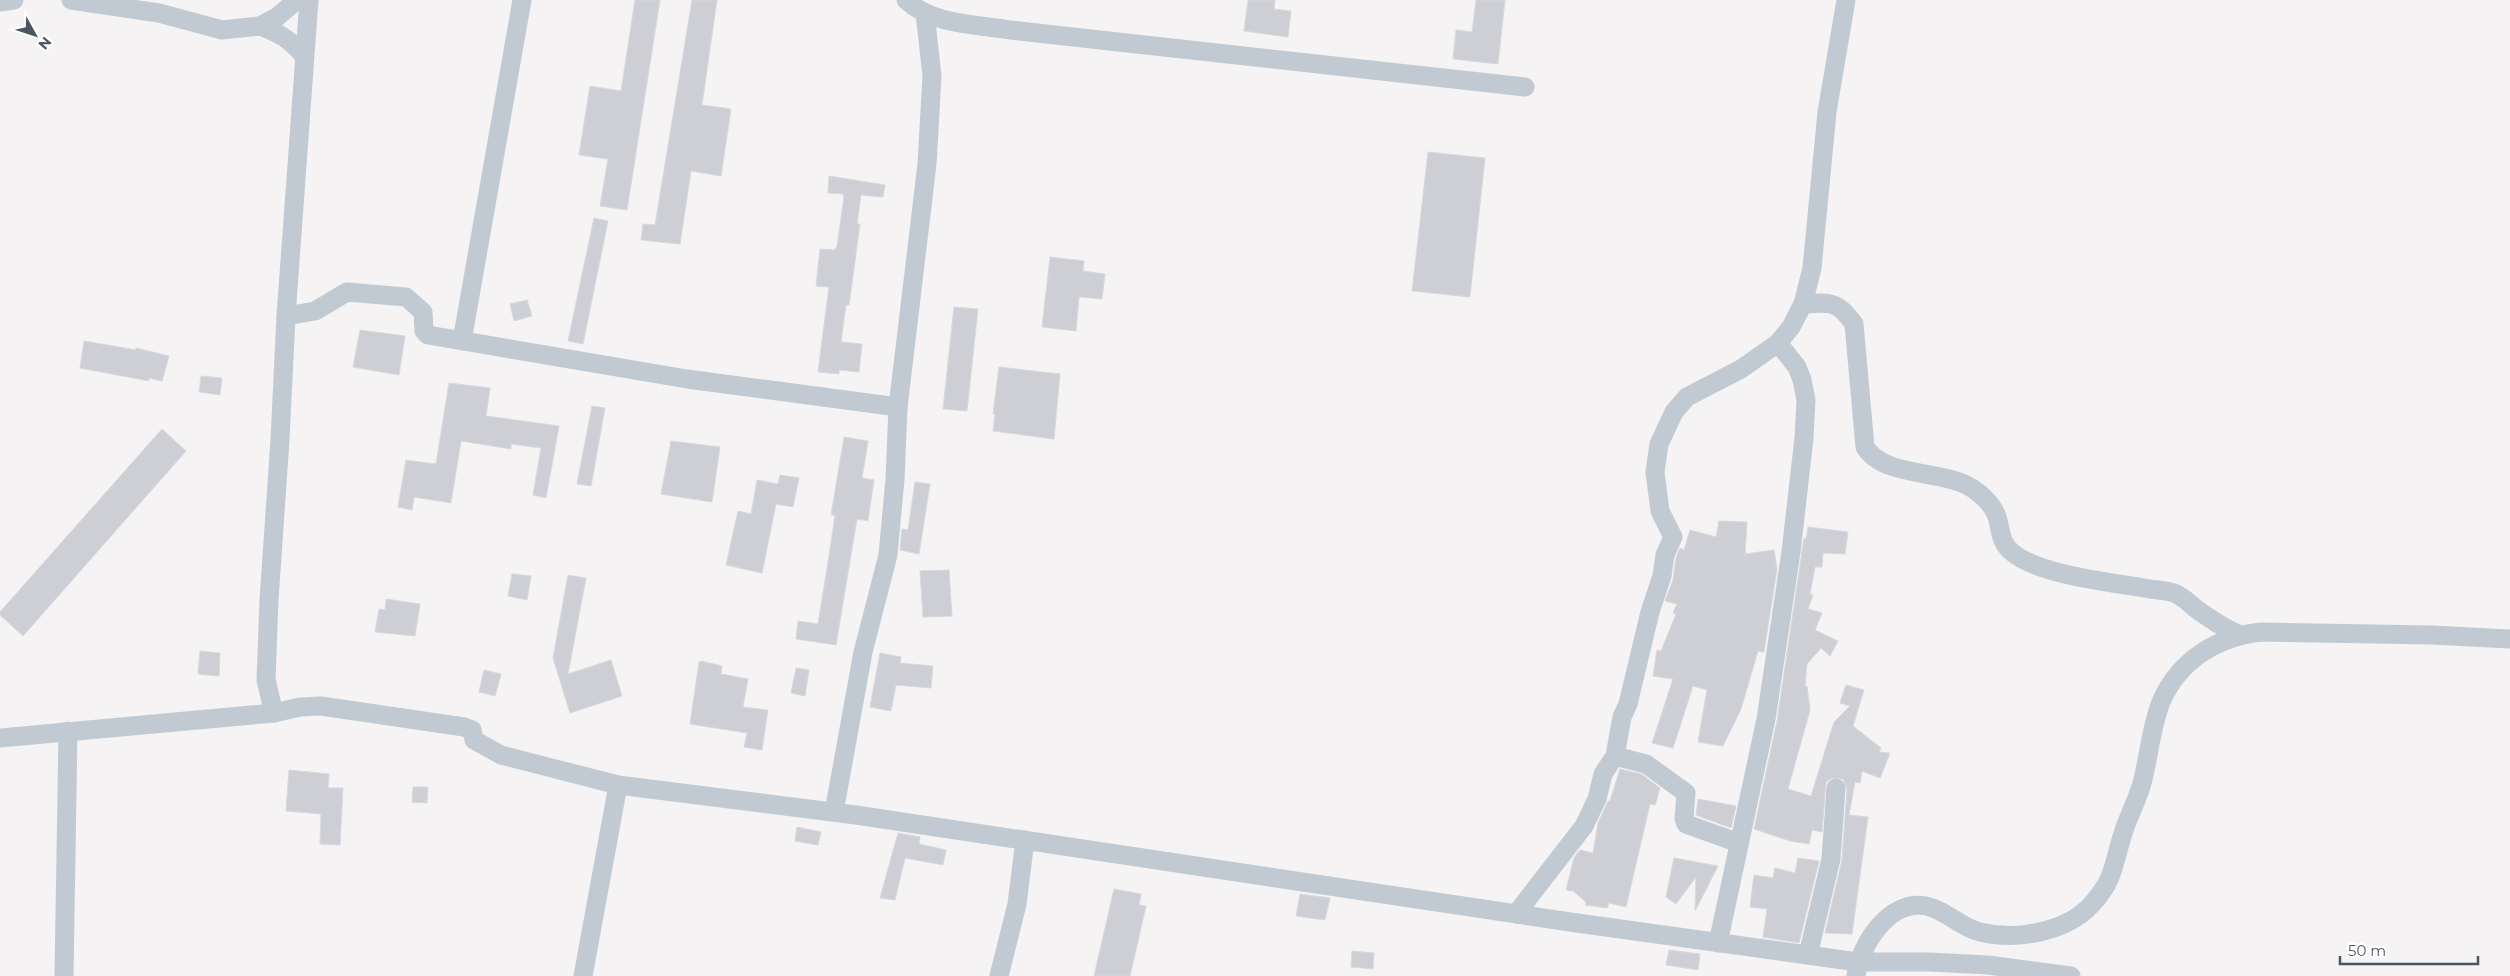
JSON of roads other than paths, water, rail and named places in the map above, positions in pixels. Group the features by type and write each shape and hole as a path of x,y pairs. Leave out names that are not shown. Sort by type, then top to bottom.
{"street":[{"path":"0,2 14,0"},
{"path":"71,0 160,13 222,30 260,26 277,17 297,0"},
{"path":"274,713 266,680 269,600 286,316 309,0"},
{"path":"462,341 522,0"},
{"path":"906,0 925,14 935,18 1010,30 1525,87"},
{"path":"1516,914 1584,826 1596,798 1603,774 1615,756 1622,717 1628,704 1650,612 1662,576 1665,556 1673,537 1660,511 1655,472 1659,444 1674,412 1687,397 1741,369 1778,343 1791,326 1803,304 1812,268 1827,112 1846,0"},
{"path":"834,812 864,652 888,555 895,479 898,407 927,164 932,76 925,14"},
{"path":"260,26 280,33 292,41 304,56"},
{"path":"286,316 315,311 347,292 406,297 423,312 424,331 428,335 687,379 898,407"},
{"path":"1803,304 1827,302 1843,309 1854,324 1865,447 1876,460 1889,465 1962,482 1973,489 1990,504 1998,518 2001,538 2007,547 2014,554 2038,567 2100,581 2174,593 2217,624 2242,634"},
{"path":"1718,943 1766,719 1791,552 1804,438 1806,400 1802,380 1797,367 1778,343"},
{"path":"1857,969 1876,931 1898,908 1909,905 1926,906 1978,932 1998,935 2027,934 2065,925 2092,905 2114,871 2121,839 2142,784 2161,703 2186,664 2201,653 2242,634 2296,632 2510,639"},
{"path":"0,738 274,713 300,707 321,706 464,727 472,730 474,740 501,755 618,785 834,812 1516,914 1808,955 1857,969 1930,962 1988,965 2071,976"},
{"path":"64,976 68,731"},
{"path":"1615,756 1646,764 1686,792 1684,819 1686,824 1740,843"},
{"path":"583,976 618,785"},
{"path":"1808,955 1831,859 1836,788"},
{"path":"999,976 1017,904 1025,840"}]}
